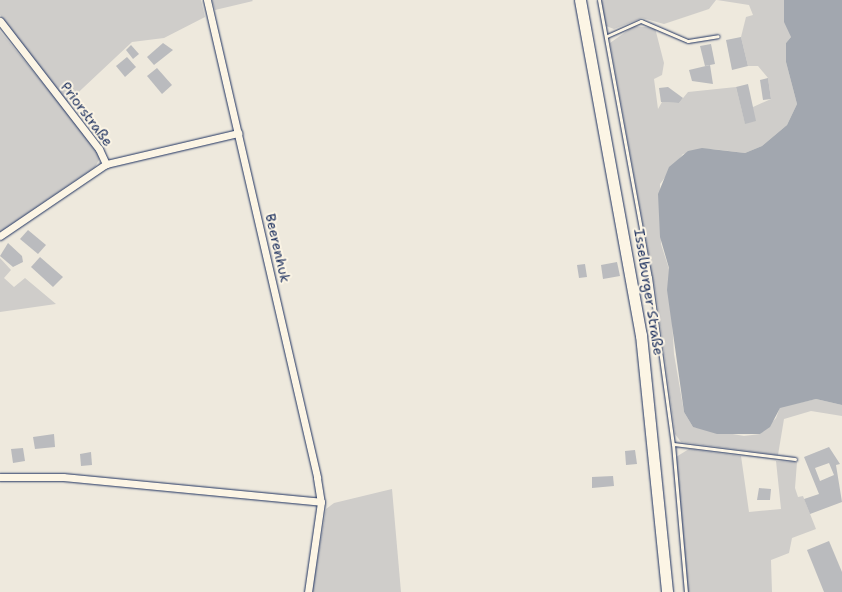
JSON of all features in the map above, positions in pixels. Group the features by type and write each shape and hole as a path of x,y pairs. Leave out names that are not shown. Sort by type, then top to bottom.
{"main road":[{"name":"Isselburger Straße","path":"580,0 642,335 667,592"}],"street":[{"name":"Beerenhuk","path":"207,0 321,502 308,592"},
{"name":"Priorstraße","path":"0,20 99,149 106,164 238,133"},
{"path":"0,236 106,164"},
{"path":"0,477 64,476 321,502"}],"lane":[{"path":"599,0 650,277 673,444 686,592"},
{"path":"607,36 641,21 688,41 718,36"},
{"path":"673,444 795,459"}],"shaded area":[{"path":"0,0 201,0 205,17 164,38 132,42 67,103 0,15"},
{"path":"212,0 252,0 253,1 215,10"},
{"path":"600,0 716,0 709,9 664,24 642,18 614,29 606,26"},
{"path":"717,0 784,0 791,37 786,43 786,62 797,104 787,125 762,146 745,153 712,149 683,154 660,184 661,244 669,269 674,354 684,412 693,427 744,436 760,434 776,418 780,407 816,399 842,405 842,416 811,411 784,419 778,455 681,442 675,434 656,294 610,43 634,26 655,28 664,63 662,75 654,79 658,109 662,102 679,103 688,92 736,87 745,123 753,107 771,99 768,78 758,66 748,66 741,37 746,17 753,15 749,5"},
{"path":"784,0 842,0 842,405 816,399 780,408 770,427 760,434 717,434 693,427 684,412 667,290 669,268 660,237 658,194 669,167 688,151 702,148 745,153 762,146 787,125 797,104 786,62 786,43 791,37 784,22"},
{"path":"0,31 97,149 100,158 95,167 0,232"},
{"path":"0,258 11,270 4,278 14,287 25,278 56,304 0,312"},
{"path":"689,449 741,456 749,512 781,509 776,461 797,462 795,488 798,497 803,496 816,529 792,538 789,553 771,560 772,592 688,592 676,457"},
{"path":"392,489 401,592 312,592 326,509 334,503"}],"building":[{"path":"741,37 748,66 732,70 726,40"},
{"path":"163,43 173,50 154,65 147,57"},
{"path":"711,44 715,64 705,66 700,46"},
{"path":"131,45 139,54 133,59 126,50"},
{"path":"127,57 136,67 125,77 116,66"},
{"path":"710,65 713,84 692,81 689,70"},
{"path":"157,68 172,85 162,94 147,76"},
{"path":"768,78 771,99 763,100 760,80"},
{"path":"748,84 756,121 745,124 736,87"},
{"path":"668,87 683,98 679,103 661,102 659,88"},
{"path":"28,230 46,245 38,254 20,239"},
{"path":"8,243 22,256 23,262 13,267 0,256"},
{"path":"40,257 63,277 53,287 31,267"},
{"path":"617,262 620,276 603,279 601,265"},
{"path":"585,264 587,277 579,278 577,265"},
{"path":"54,434 55,447 35,449 33,437"},
{"path":"829,447 840,464 836,465 842,502 810,514 804,499 819,494 804,457","holes":["829,463 834,475 820,481 815,468"]},
{"path":"23,448 25,461 13,463 11,449"},
{"path":"635,450 637,464 626,465 625,451"},
{"path":"91,452 92,465 81,466 80,454"},
{"path":"613,476 614,486 592,488 592,477"},
{"path":"759,488 771,489 770,500 757,500"},
{"path":"829,541 842,572 842,592 824,592 807,550"}]}
